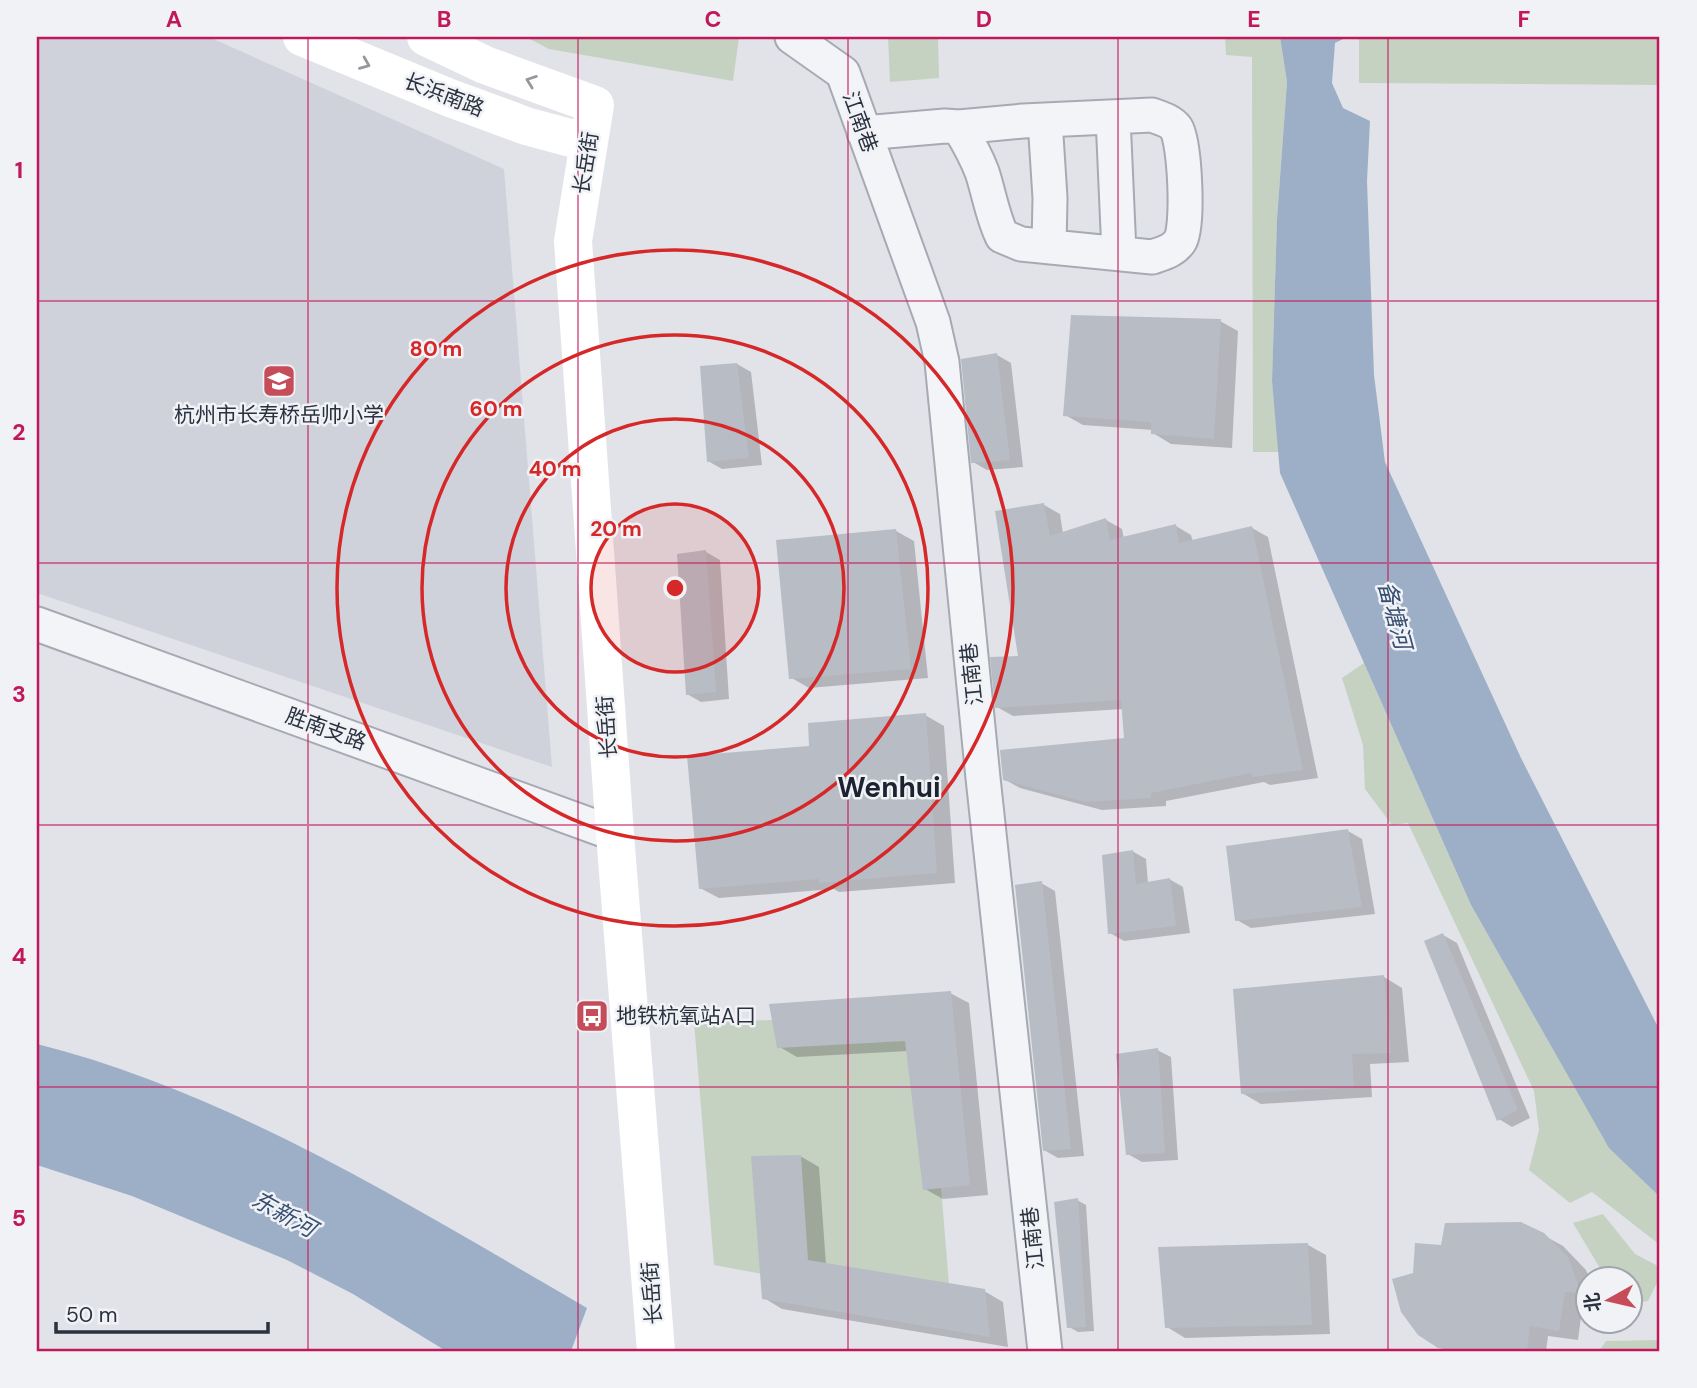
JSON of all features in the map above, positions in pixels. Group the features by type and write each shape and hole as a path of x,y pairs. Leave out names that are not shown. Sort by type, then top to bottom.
{"street":[{"name":"长浜南路","path":"302,37 450,98 526,126 589,143"},
{"name":"长浜南路","path":"426,37 485,65 595,105"},
{"name":"江南巷","path":"792,37 842,73 933,322 942,362 989,843 1045,1351"},
{"name":"长岳街","path":"595,105 573,240 615,834 656,1351"},
{"path":"864,133 945,125 959,127 1152,115 1165,119 1176,127 1181,139 1185,191 1182,238 1170,251 1152,257 1021,244 1002,236 993,218 974,151 959,127"},
{"path":"1113,117 1119,253"},
{"path":"1045,120 1051,198 1049,247"},
{"name":"胜南支路","path":"37,624 615,834"}],"shaded area":[{"name":"杭州市长寿桥岳帅小学","path":"37,37 209,37 504,169 552,767 37,593"}],"green space":[{"path":"526,37 739,37 733,81 549,49"},
{"path":"888,37 938,37 939,78 890,82"},
{"path":"1225,37 1280,37 1287,82 1277,219 1272,381 1279,452 1253,452 1252,57 1226,55"},
{"path":"1359,37 1660,37 1660,85 1359,83"},
{"path":"1364,663 1471,905 1609,1147 1660,1197 1660,1245 1592,1192 1570,1203 1529,1170 1539,1130 1534,1091 1408,823 1392,825 1365,789 1363,745 1342,678"},
{"path":"927,1016 951,1309 714,1265 694,1022"},
{"path":"1603,1214 1635,1254 1660,1267 1660,1277 1648,1301 1644,1302 1644,1266 1599,1266 1573,1223"},
{"path":"1660,1340 1660,1351 1599,1351 1606,1341"}],"water":[{"name":"备塘河","path":"1280,37 1347,37 1335,43 1332,83 1343,108 1370,121 1367,181 1374,375 1385,462 1521,758 1660,1031 1660,1197 1609,1148 1471,905 1280,473 1272,381 1277,219 1287,82"},
{"name":"东新河","path":"37,1044 110,1065 251,1123 456,1231 587,1308 571,1351 446,1351 353,1294 287,1260 132,1196 37,1165"}],"building":[{"path":"1071,315 1221,319 1214,439 1151,434 1151,422 1063,416"},
{"path":"997,353 1010,460 971,463 961,359"},
{"path":"737,363 749,458 707,462 700,366"},
{"path":"1044,503 1050,536 1106,518 1110,540 1176,524 1179,543 1252,526 1303,770 1252,777 1252,773 1151,793 1151,798 1085,802 1003,780 1000,750 1124,738 1121,700 995,708 990,657 1018,656 995,511"},
{"path":"896,529 911,669 789,679 776,540"},
{"path":"706,550 716,692 686,695 677,554"},
{"path":"926,713 937,873 699,889 687,756 809,746 808,723"},
{"path":"1348,829 1362,907 1235,921 1226,846"},
{"path":"1133,850 1136,884 1170,878 1176,926 1108,934 1102,855"},
{"path":"1042,881 1071,1149 1043,1151 1015,885"},
{"path":"1443,933 1518,1110 1497,1121 1424,941"},
{"path":"1384,975 1391,1053 1352,1054 1354,1087 1241,1094 1233,989"},
{"path":"951,991 970,1185 923,1190 905,1041 777,1048 769,1004"},
{"path":"1158,1048 1165,1153 1126,1155 1116,1054"},
{"path":"801,1155 808,1260 985,1289 990,1337 762,1299 751,1156"},
{"path":"1078,1198 1086,1327 1067,1328 1054,1202"},
{"path":"1521,1222 1544,1233 1568,1257 1574,1274 1574,1293 1565,1292 1559,1331 1530,1326 1527,1351 1462,1351 1438,1348 1418,1335 1401,1312 1392,1279 1413,1273 1415,1243 1441,1245 1445,1223"},
{"path":"1308,1243 1312,1325 1165,1328 1158,1247"}],"place":[{"name":"杭州市长寿桥岳帅小学","path":"279,381"},
{"name":"地铁杭氧站A口","path":"592,1016"}],"district":[{"name":"Wenhui","path":"889,787"}]}
